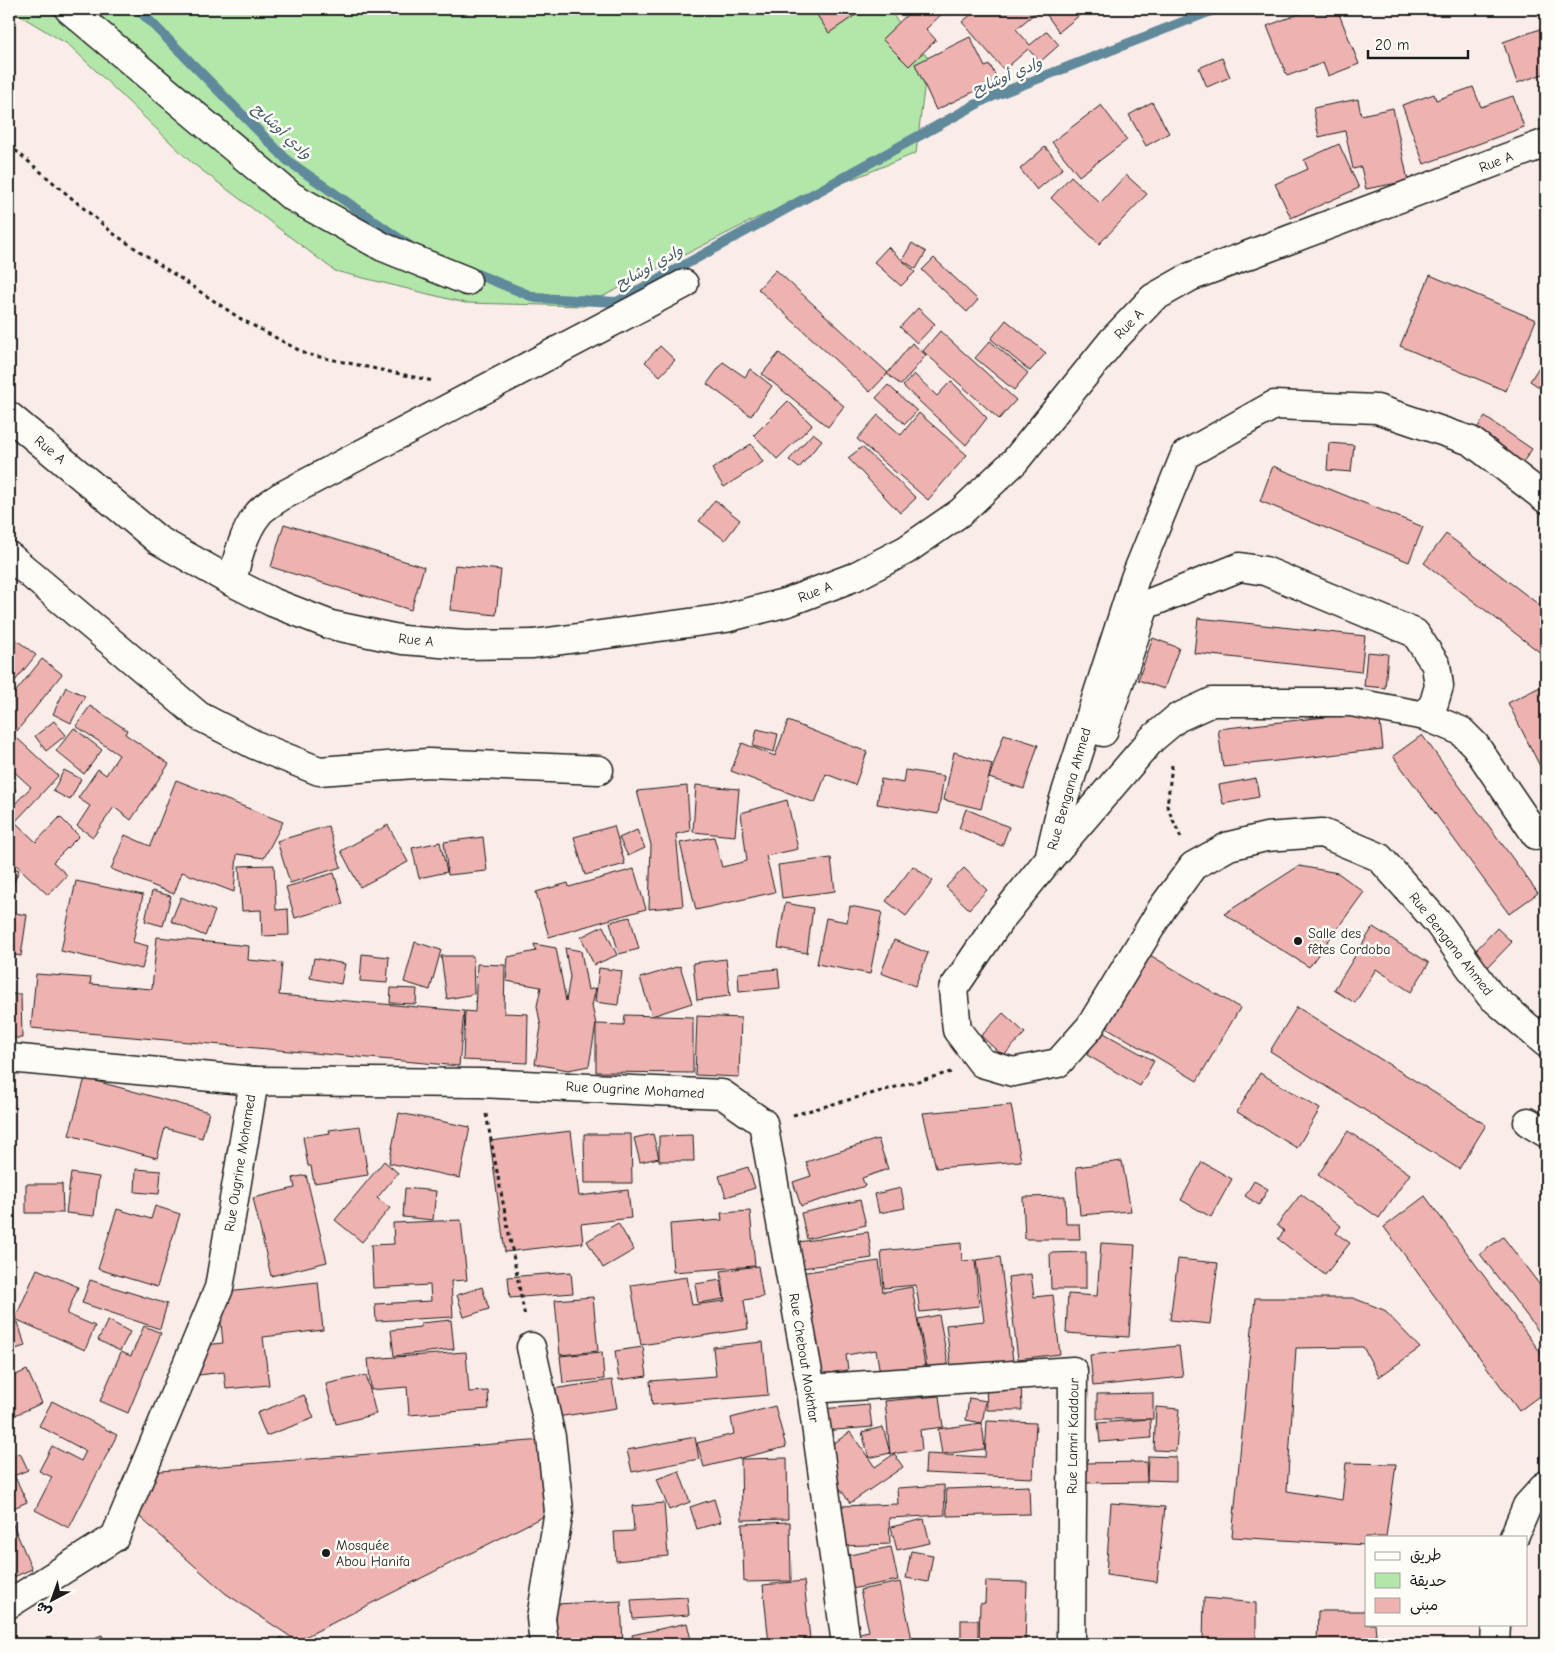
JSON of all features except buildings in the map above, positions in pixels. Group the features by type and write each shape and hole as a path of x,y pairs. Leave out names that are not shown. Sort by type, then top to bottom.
{"street":[{"path":"69,9 291,196 383,247 466,281"},
{"name":"Rue A","path":"9,416 158,540 232,582 272,602 331,625 404,640 465,645 533,644 726,618 788,602 854,577 906,550 961,512 1015,461 1112,341 1153,298 1190,277 1546,143"},
{"path":"232,582 237,558 246,534 259,512 280,497 684,284"},
{"name":"Rue Bengana Ahmed","path":"1546,500 1471,441 1377,409 1274,406 1185,455 1135,578 1061,808 1049,859 999,921 953,989 957,1030 982,1064 1013,1072 1058,1063 1090,1027 1163,907 1193,866 1229,846 1266,837 1322,833 1379,857 1439,924 1490,996 1546,1043"},
{"path":"9,556 199,716 255,745 319,770 428,763 599,770"},
{"path":"1103,732 1145,605 1240,567 1264,571 1415,633 1436,665 1439,686 1434,703 1425,716"},
{"path":"1049,859 1152,739 1177,718 1212,702 1351,702 1425,716 1461,732 1475,745 1536,835"},
{"path":"9,1058 254,1081"},
{"name":"Rue Ougrine Mohamed","path":"9,1604 115,1537 219,1288 254,1081 480,1083 722,1094 763,1123"},
{"name":"Rue Chebout Mokhtar","path":"763,1123 811,1389 846,1644"},
{"path":"531,1347 551,1437 559,1511 541,1618 544,1644"},
{"name":"Rue Lamri Kaddour","path":"811,1389 1073,1371 1071,1644"},
{"path":"1514,1536 1527,1506 1546,1485"},
{"path":"1495,1644 1496,1626"}],"path":[{"path":"9,145 114,234 241,319 306,354 482,391"},
{"path":"1177,718 1167,806 1193,866"},
{"path":"763,1123 982,1064"},
{"path":"480,1083 531,1347"}],"green space":[{"path":"9,9 888,9 928,58 916,153 757,218 584,306 465,303 335,271 191,162 69,45"}],"waterway":[{"name":"وادي أوشايح","path":"138,9 288,161 410,246"},
{"name":"وادي أوشايح","path":"467,270 536,298 617,302 986,99 1216,9"}],"place":[{"name":"Salle des fêtes Cordoba","path":"1298,941"},
{"name":"Mosquée Abou Hanifa","path":"326,1553"}]}
